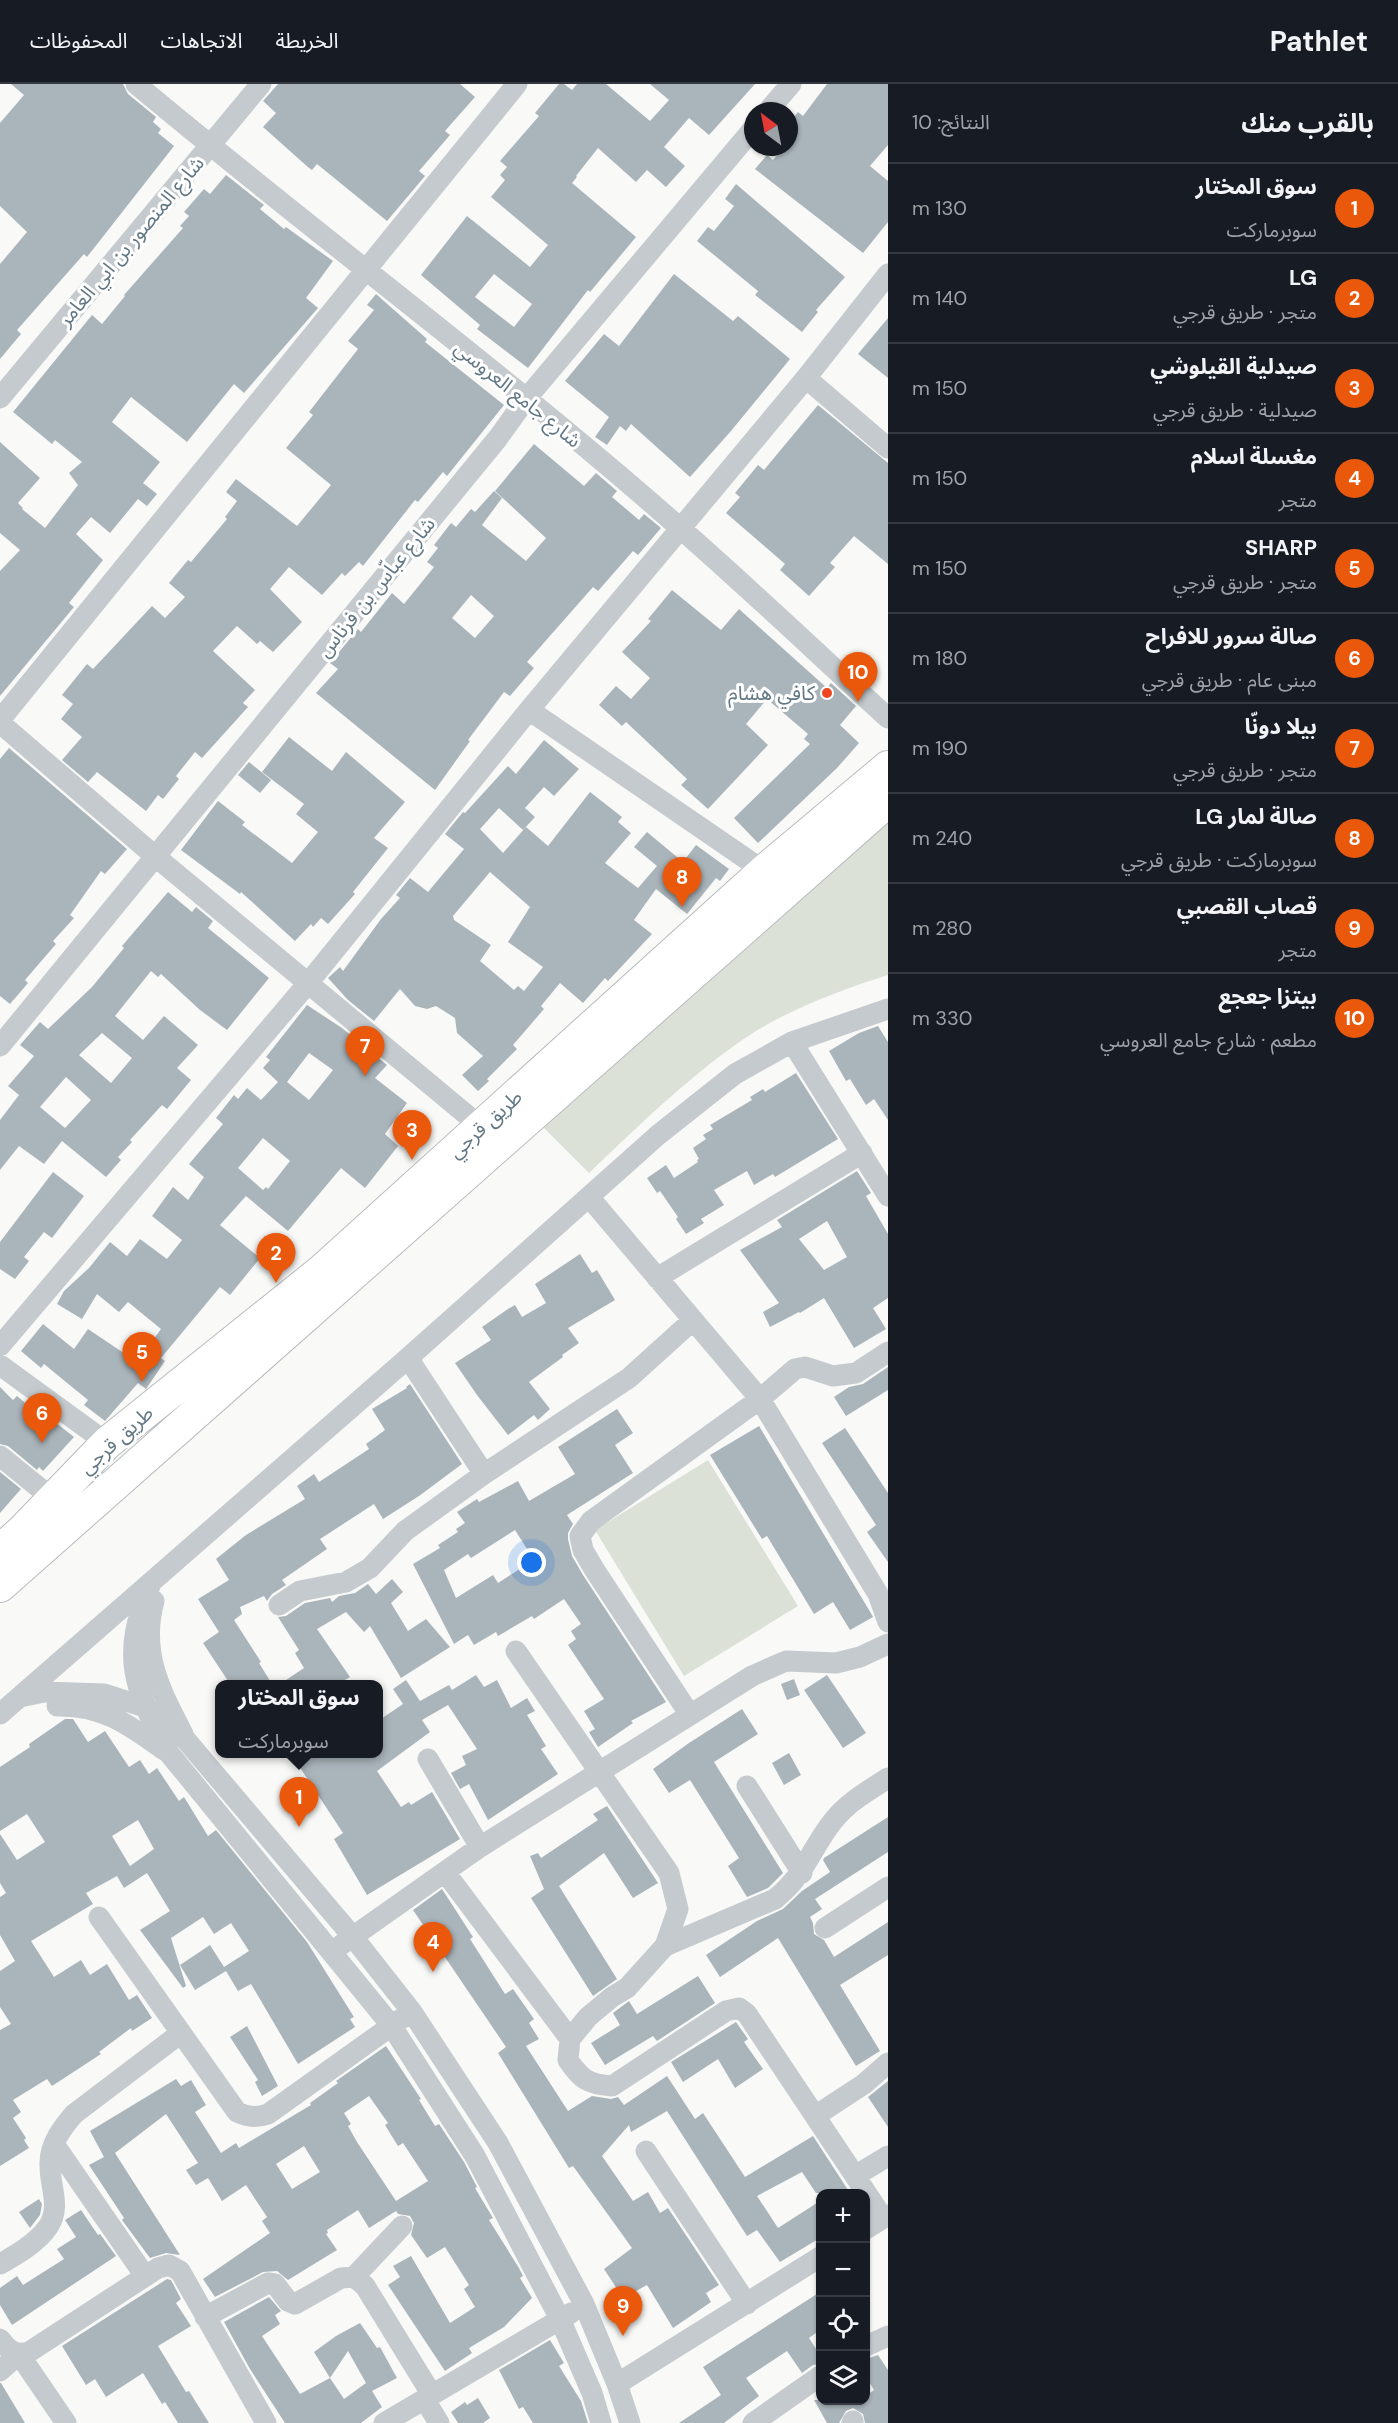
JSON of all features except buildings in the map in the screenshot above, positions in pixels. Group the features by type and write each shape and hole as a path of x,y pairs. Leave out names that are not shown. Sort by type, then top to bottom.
{"highway":[{"name":"طريق قرجي","path":"0,1586 492,1136 764,871 888,767"},
{"name":"طريق قرجي","path":"0,1551 107,1443 492,1136 718,950 888,801"}],"street":[{"name":"شارع جامع العروسي","path":"136,84 526,399 680,527 888,718"},
{"name":"شارع المنصور بن ابي العامر","path":"0,398 261,84"},
{"path":"492,1136 156,857 0,722 517,84"},
{"path":"776,102 791,84"},
{"name":"شارع عباّس بن فرناس","path":"0,1046 498,438 526,399 744,140"},
{"path":"0,1346 309,982 529,710 806,378 888,274"},
{"path":"806,378 888,448"},
{"path":"529,710 764,871"},
{"path":"0,1714 408,1358 658,1135 735,1074 792,1042 888,1009"},
{"path":"792,1042 888,1196"},
{"path":"657,1278 862,1153"},
{"path":"590,1197 692,1321 760,1399 878,1594 888,1622"},
{"path":"279,1605 300,1591 346,1582 370,1568 405,1531 484,1474 629,1378 692,1321"},
{"path":"690,1715 594,1569 583,1550 580,1536 591,1521 760,1399 801,1366 832,1376 856,1374 888,1352"},
{"path":"408,1358 484,1474"},
{"path":"0,1365 107,1443"},
{"path":"0,1456 53,1499"},
{"path":"157,1578 141,1608 134,1636 134,1671 144,1707 168,1752 391,2025 475,2156 560,2319 592,2393 601,2423"},
{"path":"157,1578 151,1613 150,1652 158,1686 186,1740"},
{"path":"331,1952 480,1847 752,1676 786,1661 836,1663 860,1657 888,1644"},
{"path":"516,1651 669,1874 678,1909 665,1946 627,1988 588,2017 570,2039 568,2060 580,2078 597,2085 612,2086 726,2011 739,2008 747,2014 855,2176 879,2220"},
{"path":"20,1696 44,1692 104,1694 144,1707 186,1740 353,1937 412,2012 498,2143 584,2304 617,2384 630,2423"},
{"path":"0,1714 42,1706 78,1706 121,1720 168,1752"},
{"path":"428,1759 480,1847"},
{"path":"665,1946 775,1899 802,1873 833,1820 861,1795 888,1778"},
{"path":"747,1786 802,1873"},
{"path":"445,1872 570,2039"},
{"path":"825,1928 888,1887"},
{"path":"99,1917 237,2112 253,2117 275,2110 412,2012"},
{"path":"0,2264 38,2238 49,2226 55,2212 50,2162 54,2144 62,2128 74,2114 181,2033"},
{"path":"815,2116 864,2084 888,2063"},
{"path":"54,2144 145,2276"},
{"path":"646,2151 747,2304"},
{"path":"855,2176 888,2156"},
{"path":"205,2317 268,2283 274,2284 288,2301 295,2304 341,2278 354,2277 402,2226"},
{"path":"617,2384 816,2260"},
{"path":"0,2371 20,2354 29,2352 145,2276 164,2265 175,2267 180,2271 266,2423"},
{"path":"354,2277 364,2286 428,2398 439,2423"},
{"path":"384,2423 584,2304"},
{"path":"870,2344 888,2336"},
{"path":"0,2339 10,2350 20,2354 66,2423"},
{"path":"753,2423 816,2379"}],"shaded area":[{"path":"888,817 888,975 810,1003 754,1032 680,1089 589,1173 540,1124"},
{"path":"708,1460 798,1606 684,1676 595,1530"}],"place":[{"name":"كافي هشام","path":"827,693"},
{"name":"بيتزا جعجع","path":"858,702"},
{"name":"صالة لمار LG","path":"682,907"},
{"name":"بيلا دونّا","path":"365,1076"},
{"name":"صيدلية القيلوشي","path":"412,1160"},
{"name":"LG","path":"276,1283"},
{"name":"SHARP","path":"142,1382"},
{"name":"صالة سرور للافراح","path":"42,1443"},
{"name":"سوق المختار","path":"299,1827"},
{"name":"مغسلة اسلام","path":"433,1972"},
{"name":"قصاب القصبي","path":"623,2336"}]}
